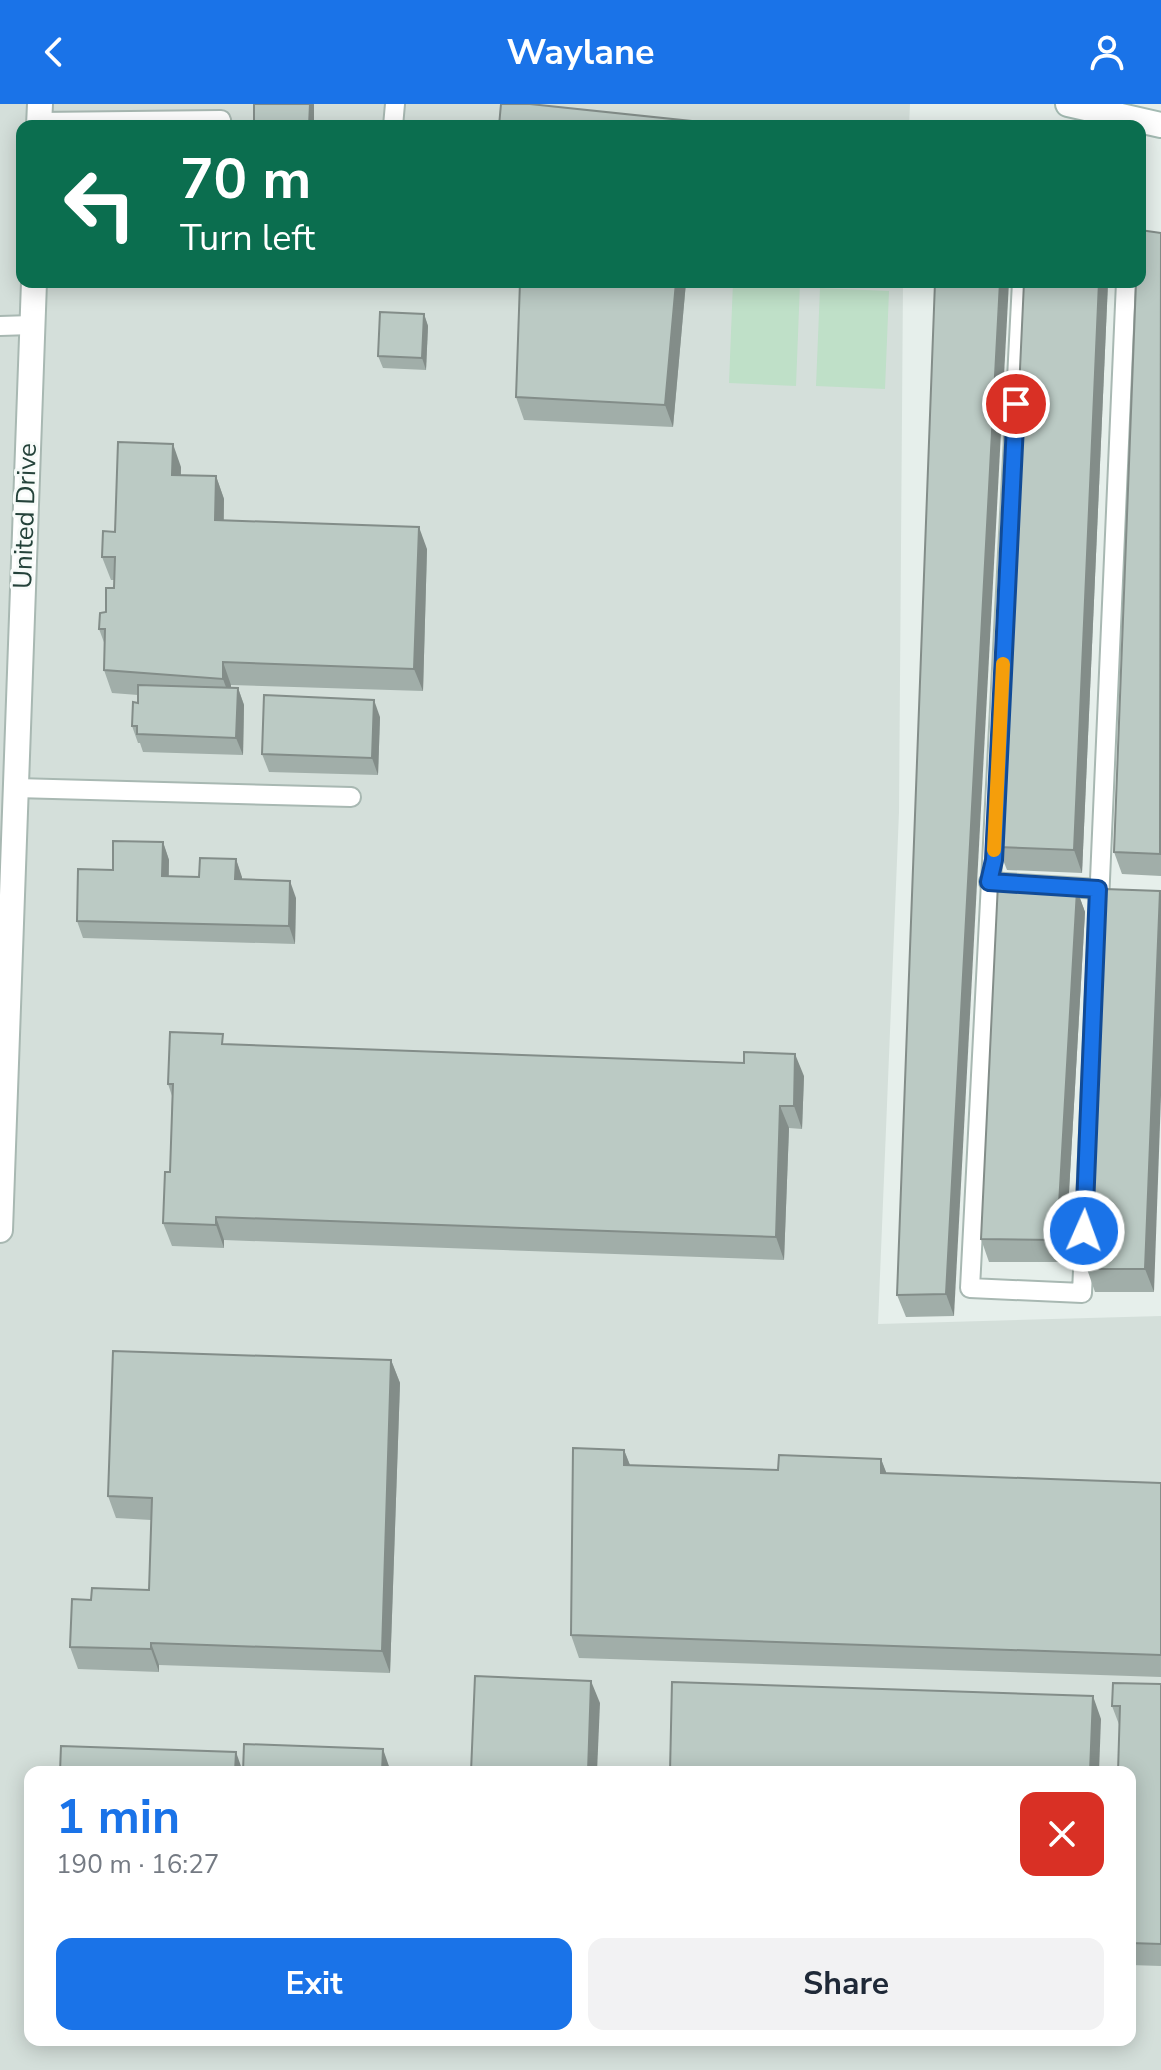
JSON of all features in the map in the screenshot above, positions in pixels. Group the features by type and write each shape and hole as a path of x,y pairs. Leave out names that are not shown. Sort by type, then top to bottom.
{"street":[{"path":"1068,104 1125,120"},
{"name":"United Drive","path":"0,1230 34,288"}],"lane":[{"path":"40,117 221,120"},
{"path":"1022,288 970,1288 1082,1293 1126,288"},
{"path":"0,326 32,325"},
{"path":"16,788 351,797"},
{"path":"989,882 1098,889"}],"shaded area":[{"path":"0,104 910,104 909,120 16,120 16,288 903,288 899,812 878,1324 1161,1316 1161,2070 0,2070"}],"green space":[{"path":"733,288 800,288 796,386 729,383"},
{"path":"820,288 889,291 885,389 816,386"}],"building":[{"path":"254,104 310,104 309,120 254,120"},
{"path":"501,104 530,104 682,120 500,120"},
{"path":"1146,231 1161,233 1160,854 1114,852 1136,288 1146,288"},
{"path":"520,288 675,288 665,405 516,397"},
{"path":"935,288 1000,288 946,1294 897,1295"},
{"path":"1024,288 1099,288 1074,850 998,847"},
{"path":"380,312 424,314 422,358 378,356"},
{"path":"118,442 173,444 172,475 216,476 215,520 419,527 414,669 223,662 223,679 104,670 105,629 99,629 100,613 106,612 106,588 114,588 115,557 102,557 103,531 115,532"},
{"path":"138,685 238,688 236,738 137,734 137,726 132,726 133,702 138,703"},
{"path":"264,695 374,700 372,758 262,754"},
{"path":"113,841 163,842 162,876 199,877 200,858 236,859 235,879 290,881 289,926 77,921 78,869 113,870"},
{"path":"998,883 1077,890 1057,1240 981,1239"},
{"path":"1105,889 1160,891 1145,1269 1087,1269"},
{"path":"170,1032 223,1034 222,1044 744,1063 744,1052 795,1054 794,1106 780,1106 776,1237 216,1217 216,1225 163,1223 165,1172 170,1172 173,1084 168,1084"},
{"path":"113,1351 391,1360 382,1651 151,1643 151,1649 70,1647 72,1599 91,1600 92,1588 149,1590 152,1498 108,1496"},
{"path":"573,1448 624,1450 624,1465 778,1470 779,1455 881,1459 881,1473 1161,1483 1161,1655 571,1635"},
{"path":"475,1676 591,1681 588,1766 471,1766"},
{"path":"672,1682 1093,1696 1090,1766 670,1766"},
{"path":"1113,1683 1161,1684 1161,1944 1136,1943 1136,1766 1118,1766 1120,1706 1112,1706"},
{"path":"244,1744 383,1749 382,1766 243,1766"},
{"path":"61,1746 236,1752 235,1766 60,1766"}],"slow traffic":[{"path":"994,850 1003,664"}],"route":[{"path":"1016,404 994,860 989,882 1098,889 1084,1231"}]}
